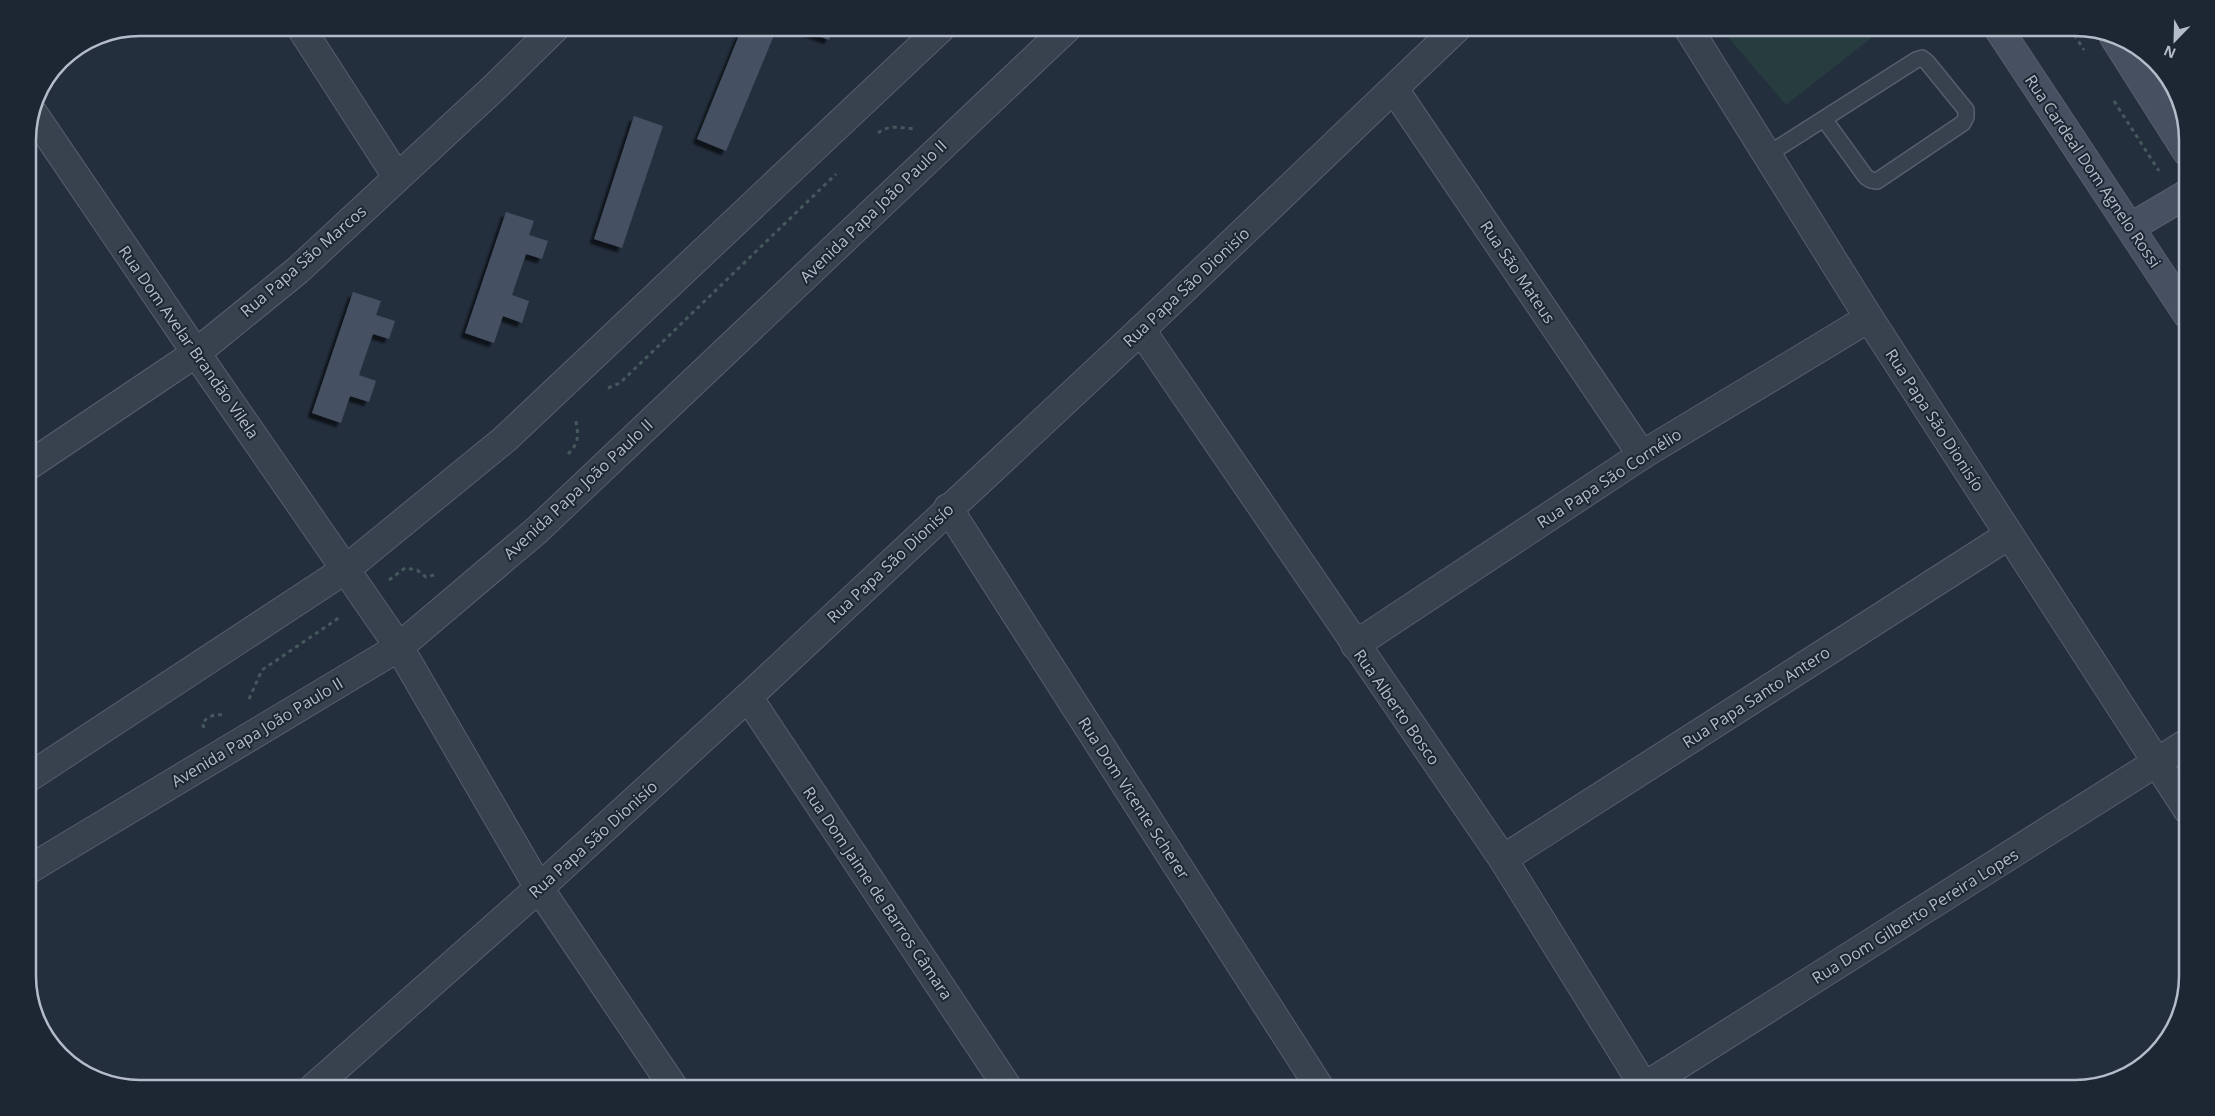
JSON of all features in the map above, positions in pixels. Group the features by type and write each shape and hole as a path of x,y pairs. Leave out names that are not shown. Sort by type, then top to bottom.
{"main road":[{"name":"Rua Cardeal Dom Agnelo Rossi","path":"2003,36 2179,302"},
{"path":"2120,47 2179,139"},
{"path":"2131,228 2179,199"}],"street":[{"path":"306,36 397,177"},
{"name":"Rua Papa São Marcos","path":"36,461 196,354 298,270 496,86 547,36"},
{"path":"36,773 346,569 505,439 933,36"},
{"name":"Avenida Papa João Paulo II","path":"36,865 399,647 536,531 1059,36"},
{"name":"Rua Papa São Dionisío","path":"322,1080 540,888 748,697 948,508 1141,330 1449,36"},
{"name":"Rua Papa São Dionisío","path":"1693,36 1869,318 2179,796"},
{"name":"Rua São Mateus","path":"1394,89 1642,455"},
{"name":"Rua Dom Avelar Brandão Vilela","path":"36,131 367,598 399,647 540,888 669,1080"},
{"name":"Rua Papa São Cornélio","path":"1355,645 1642,455 1869,318"},
{"name":"Rua Alberto Bosco","path":"1141,330 1503,859 1639,1080"},
{"name":"Rua Dom Vicente Scherer","path":"948,508 1315,1080"},
{"name":"Rua Papa Santo Antero","path":"1503,859 2009,535"},
{"name":"Rua Dom Jaime de Barros Câmara","path":"748,697 1003,1080"},
{"name":"Rua Dom Gilberto Pereira Lopes","path":"1657,1080 2158,764 2179,749"}],"lane":[{"path":"1767,154 1922,58 1966,110 1966,117 1963,123 1878,181 1866,177 1824,119"}],"path":[{"name":"Avenida Papa João Paulo II","path":"877,135 884,129 891,127 917,129"},
{"path":"606,388 620,383 842,168"},
{"name":"Avenida Papa João Paulo II","path":"566,457 576,446 579,436 574,413"},
{"name":"Avenida Papa João Paulo II","path":"248,702 262,670 367,598 405,568 417,570 426,577 436,574"}],"green space":[{"path":"1727,36 1874,36 1786,105"}],"building":[{"path":"739,36 774,36 726,151 697,139"},
{"path":"818,36 831,36 829,40"},
{"path":"634,116 663,126 622,248 594,239"},
{"path":"506,212 534,221 529,235 548,241 542,259 526,254 512,295 529,301 522,323 503,316 494,343 465,333"},
{"path":"353,292 381,301 376,315 395,321 389,339 373,334 359,375 376,381 369,402 350,396 341,423 312,413"}]}
